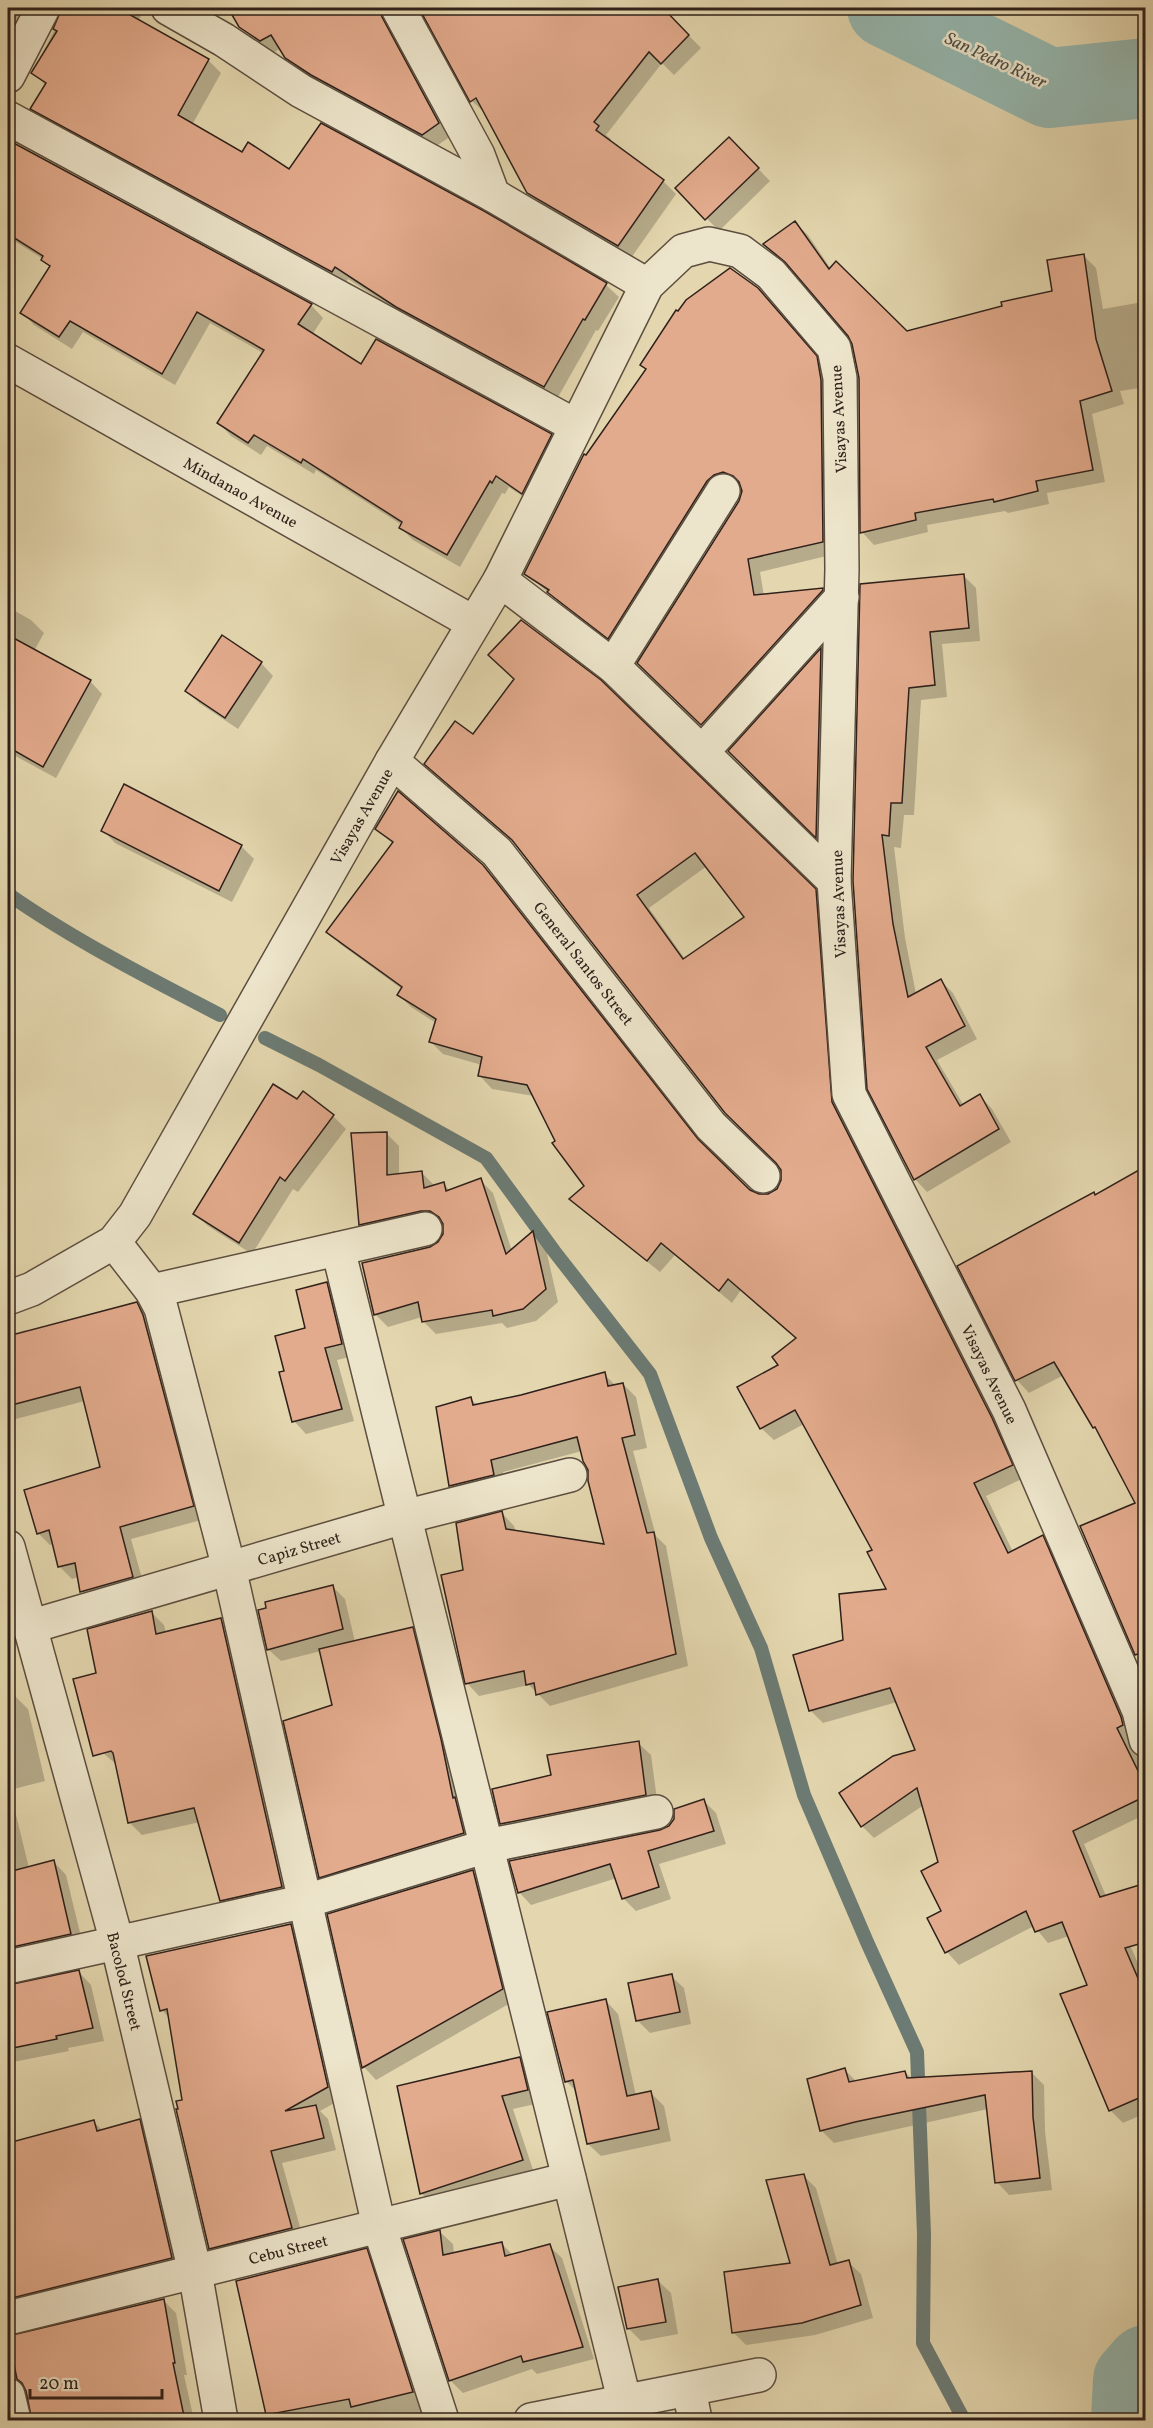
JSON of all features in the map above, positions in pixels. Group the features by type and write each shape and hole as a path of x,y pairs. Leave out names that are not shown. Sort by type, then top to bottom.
{"street":[{"path":"8,76 43,8"},
{"path":"168,8 224,40 301,91 493,195 647,285"},
{"path":"207,8 224,40"},
{"path":"398,8 478,155 493,195"},
{"path":"8,118 576,426"},
{"name":"Visayas Avenue","path":"8,1298 32,1289 114,1242 135,1215 392,761 500,580 647,285 683,251 709,244 740,251 771,274 834,348 840,378 842,597 834,881 849,1094 1009,1410 1139,1711 1146,1740"},
{"name":"Mindanao Avenue","path":"8,361 474,623"},
{"path":"612,666 723,490"},
{"path":"500,580 612,666 834,881"},
{"path":"702,752 842,597"},
{"name":"General Santos Street","path":"392,761 498,852 711,1126 763,1176"},
{"path":"152,1291 425,1229"},
{"path":"114,1242 152,1291 161,1308 229,1568 379,2226 442,2421"},
{"path":"338,1249 625,2403"},
{"name":"Capiz Street","path":"29,1627 405,1517 570,1475"},
{"name":"Bacolod Street","path":"8,1548 117,1942 195,2272 221,2421"},
{"path":"8,1966 306,1901 487,1846 656,1812"},
{"name":"Cebu Street","path":"8,2318 569,2179"},
{"path":"532,2420 625,2403 692,2405 759,2375"},
{"path":"8,2395 14,2421"}],"building":[{"path":"62,8 118,8 209,59 178,115 242,152 248,142 289,169 321,123 484,211 607,283 585,320 583,319 544,387 396,307 335,267 332,272 30,109 46,83 31,73 57,31 53,29"},
{"path":"228,8 379,8 439,123 422,135 311,75 285,58 271,35 260,41 239,27"},
{"path":"419,8 663,8 689,35 661,64 649,52 594,122 599,126 596,130 664,180 618,246 527,193 476,98 470,102"},
{"path":"729,137 759,168 705,220 675,188"},
{"path":"10,141 312,304 298,324 361,364 376,339 552,434 522,494 496,476 492,483 490,481 447,555 399,528 402,522 303,459 301,463 254,435 248,443 217,423 264,350 197,312 162,374 70,321 59,337 20,313 50,266 41,260 43,256 8,234 8,145"},
{"path":"795,221 829,269 836,261 907,331 1002,306 1001,302 1052,291 1047,260 1084,254 1096,339 1112,391 1080,401 1093,470 1036,481 1038,491 994,502 993,499 915,513 916,520 860,533 859,378 852,344 848,336 785,262 763,244"},
{"path":"730,268 758,288 817,356 821,380 823,542 748,559 754,595 823,588 823,590 701,725 637,663 739,501 742,491 739,482 733,476 723,472 707,481 608,639 547,592 549,590 524,574 584,454 586,455 646,369 640,365 676,310 678,311 686,300"},
{"path":"964,574 969,628 930,632 935,685 909,688 902,803 891,803 889,836 882,835 893,924 908,997 941,979 965,1026 926,1047 960,1106 980,1094 999,1129 914,1180 867,1089 853,881 860,584"},
{"path":"521,620 601,680 816,889 832,1102 992,1418 1013,1465 974,1483 1008,1553 1043,1535 1121,1717 1123,1725 1117,1728 1146,1787 1146,1796 1073,1831 1100,1897 1146,1883 1146,1942 1125,1948 1146,1997 1146,2095 1109,2111 1060,1994 1087,1985 1062,1922 1035,1932 1026,1911 945,1953 927,1918 941,1911 921,1871 938,1862 917,1788 861,1827 839,1793 893,1756 915,1750 890,1688 809,1711 793,1655 843,1640 839,1594 886,1589 867,1552 872,1550 795,1410 760,1429 737,1387 778,1365 772,1357 796,1338 728,1279 719,1291 661,1243 647,1261 569,1199 584,1186 552,1143 555,1141 527,1085 478,1076 482,1057 429,1042 436,1019 397,995 402,987 326,932 393,842 375,829 398,791 483,865 698,1139 750,1190 759,1194 768,1194 777,1189 781,1180 781,1170 776,1163 725,1113 512,840 424,764 455,721 473,734 514,679 488,655","holes":["695,853 744,917 683,959 637,895"]},
{"path":"8,635 91,680 43,767 8,747"},
{"path":"222,635 262,662 225,718 185,691"},
{"path":"821,648 816,838 728,751"},
{"path":"124,784 242,845 219,891 101,831"},
{"path":"273,1084 297,1099 303,1091 334,1115 285,1181 280,1177 239,1243 193,1214"},
{"path":"387,1132 387,1175 422,1171 424,1188 444,1182 446,1191 481,1178 506,1254 533,1231 546,1289 523,1309 493,1316 492,1310 422,1322 418,1302 374,1315 362,1263 430,1247 438,1242 443,1234 443,1224 439,1217 430,1211 359,1225 351,1133"},
{"path":"1146,1166 1146,1651 1135,1655 1080,1526 1135,1503 1095,1427 1093,1428 1054,1362 1015,1381 957,1266"},
{"path":"327,1282 342,1344 325,1348 342,1409 292,1422 279,1372 284,1371 275,1336 305,1328 296,1290"},
{"path":"137,1302 143,1315 194,1506 120,1527 133,1577 80,1592 75,1563 58,1567 49,1530 37,1534 24,1490 100,1467 80,1387 8,1406 8,1336"},
{"path":"605,1372 608,1386 623,1383 635,1435 622,1438 647,1533 654,1532 676,1654 536,1695 534,1683 526,1685 524,1671 465,1684 441,1575 463,1570 456,1523 502,1511 506,1529 604,1544 588,1481 588,1470 583,1461 577,1437 491,1460 494,1475 449,1486 436,1407 471,1397 473,1405 521,1395"},
{"path":"333,1585 343,1629 267,1650 258,1610 266,1608 265,1602"},
{"path":"152,1611 156,1634 221,1618 282,1887 220,1901 194,1808 128,1823 113,1753 111,1751 93,1756 73,1679 96,1673 87,1629"},
{"path":"413,1627 453,1798 455,1797 464,1833 319,1878 283,1721 332,1705 319,1649"},
{"path":"639,1741 646,1795 500,1824 492,1789 551,1775 547,1755"},
{"path":"704,1799 714,1831 648,1851 659,1887 622,1899 610,1864 518,1893 509,1861 660,1830 669,1826 674,1819 674,1809"},
{"path":"54,1860 71,1934 8,1948 8,1872"},
{"path":"473,1870 503,1989 362,2068 327,1914"},
{"path":"291,1924 328,2087 285,2111 316,2105 324,2138 271,2151 292,2228 209,2249 176,2109 178,2109 176,2101 182,2100 167,2009 160,2011 146,1956"},
{"path":"79,1970 93,2028 56,2036 57,2039 8,2049 8,1985"},
{"path":"672,1974 680,2012 636,2021 628,1983"},
{"path":"606,1999 627,2096 651,2091 659,2129 587,2144 573,2080 565,2082 547,2012"},
{"path":"520,2057 528,2090 502,2096 523,2160 420,2194 397,2086"},
{"path":"845,2068 849,2082 905,2071 907,2078 1032,2071 1033,2117 1040,2178 995,2183 985,2095 820,2131 807,2079"},
{"path":"140,2119 172,2258 8,2299 8,2143 94,2120 97,2131"},
{"path":"804,2174 830,2265 849,2260 861,2305 802,2323 732,2333 724,2272 790,2263 766,2180"},
{"path":"440,2230 443,2255 502,2242 505,2256 550,2244 583,2347 523,2362 521,2356 449,2381 403,2239"},
{"path":"367,2248 413,2392 351,2407 349,2399 266,2415 236,2281"},
{"path":"658,2279 666,2322 627,2329 618,2287"},
{"path":"164,2299 175,2363 173,2363 185,2421 32,2421 26,2391 17,2379 8,2336"}],"waterway":[{"name":"San Pedro River","path":"887,8 1049,88 1146,78"},
{"path":"8,894 85,943 220,1015"},
{"path":"265,1038 319,1065 486,1158 554,1251 650,1374 711,1538 761,1648 804,1795 917,2052 924,2234 923,2343 964,2420"},
{"name":"San Pedro River","path":"1131,2420 1133,2380 1146,2365"}]}
